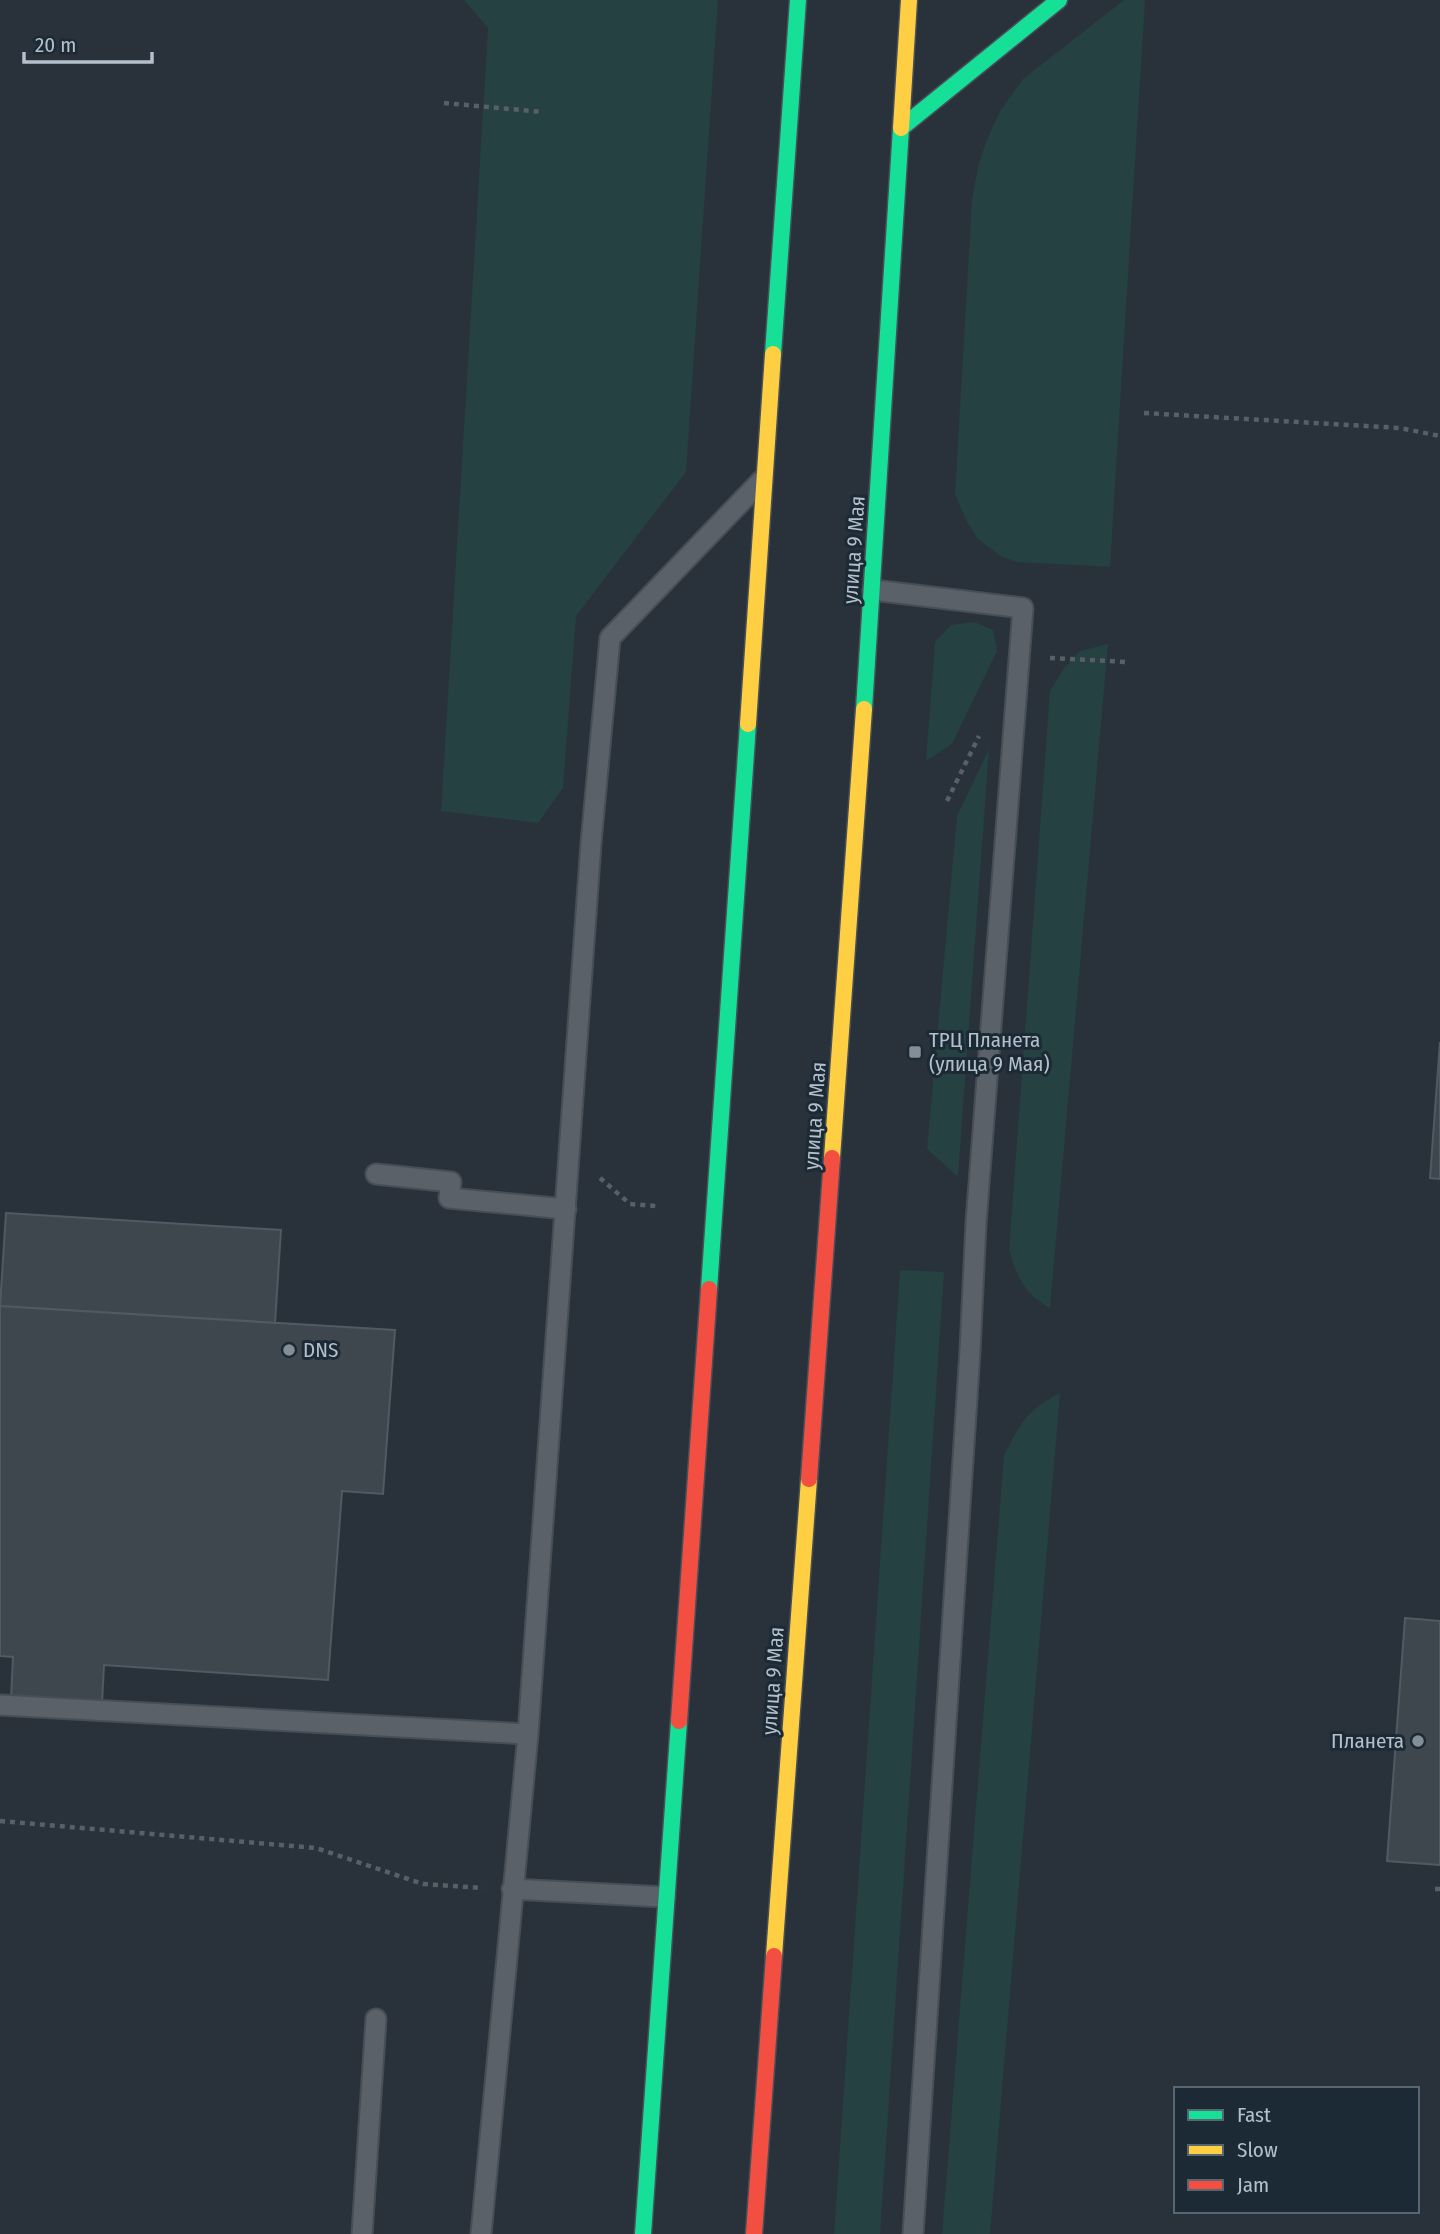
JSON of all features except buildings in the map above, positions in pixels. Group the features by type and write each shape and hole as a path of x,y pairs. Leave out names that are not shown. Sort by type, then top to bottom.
{"main road":[{"path":"643,2234 798,0"},
{"name":"улица 9 Мая","path":"754,2234 873,590 909,0"},
{"path":"901,128 1059,0"}],"lane":[{"path":"481,2234 528,1734 591,843 610,638 765,477"},
{"path":"873,590 1023,608 976,1223 913,2234"},
{"path":"376,1174 451,1182 450,1198 566,1209"},
{"path":"0,1705 528,1734"},
{"path":"512,1889 665,1897"},
{"path":"362,2234 376,2019"}],"path":[{"path":"444,103 543,112"},
{"path":"1144,413 1399,428 1440,436"},
{"path":"570,1153 630,1204 656,1206"},
{"path":"0,1821 316,1848 423,1884 512,1889"}],"green space":[{"path":"464,0 718,0 686,472 576,616 563,788 538,823 441,811 488,28"},
{"path":"1124,0 1145,0 1110,567 1018,562 1002,557 978,539 955,494 972,200 978,167 1000,111 1023,79"},
{"path":"975,622 993,630 997,651 952,744 926,761 935,642 951,625"},
{"path":"1108,644 1050,1308 1033,1297 1023,1284 1009,1250 1050,691 1064,668 1080,651"},
{"path":"989,749 958,1177 927,1149 957,816"},
{"path":"900,1270 944,1272 880,2234 834,2234"},
{"path":"1060,1393 990,2234 942,2234 1004,1455 1032,1411"}],"traffic: fast":[{"path":"773,354 798,0"},
{"path":"901,128 1059,0"},
{"path":"864,709 901,128"},
{"path":"709,1289 748,724"},
{"path":"643,2234 679,1721"}],"traffic: slow":[{"path":"901,128 909,0"},
{"path":"748,724 773,354"},
{"path":"832,1158 864,709"},
{"path":"774,1956 809,1479"}],"traffic: jam":[{"path":"809,1479 832,1158"},
{"path":"679,1721 709,1289"},
{"path":"754,2234 774,1956"}],"place":[{"name":"ТРЦ Планета (улица 9 Мая)","path":"915,1052"},
{"name":"DNS","path":"289,1350"},
{"name":"Планета","path":"1418,1741"}]}
